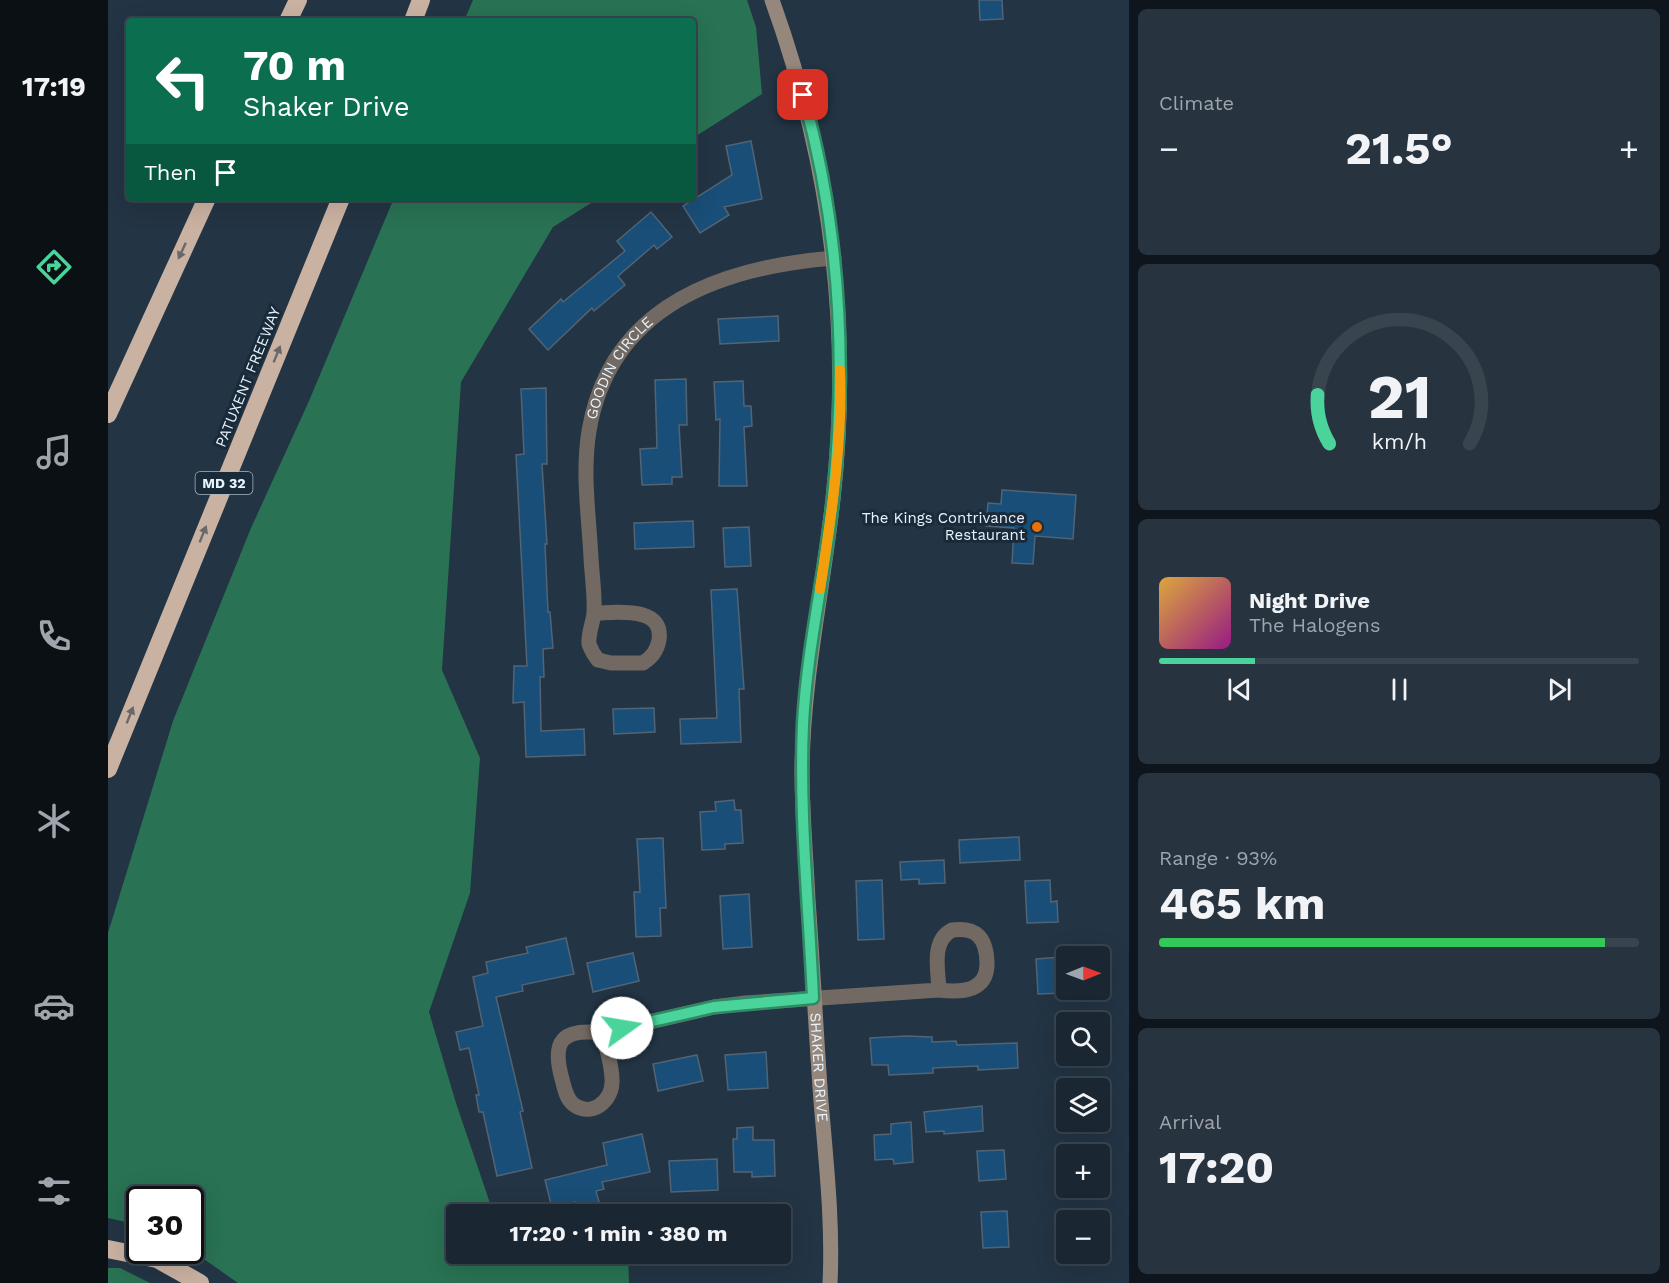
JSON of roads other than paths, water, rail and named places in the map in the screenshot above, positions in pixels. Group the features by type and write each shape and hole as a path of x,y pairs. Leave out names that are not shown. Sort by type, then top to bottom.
{"highway":[{"path":"289,18 297,0"},
{"path":"414,18 421,0"},
{"path":"108,414 206,201"},
{"name":"PATUXENT FREEWAY","path":"108,769 339,201"},
{"path":"108,1249 158,1259 200,1283"}],"street":[{"name":"SHAKER DRIVE","path":"772,0 793,58 808,114 828,212 834,258 840,378 839,435 833,500 808,662 803,724 803,831 830,1219 830,1283"},
{"name":"GOODIN CIRCLE","path":"594,613 641,614 651,618 656,624 660,637 657,648 643,663 611,663 598,660 590,645 594,613 586,468 595,404 608,371 626,346 648,323 698,288 726,277 759,269 834,258"},
{"path":"603,1033 613,1081 610,1094 603,1104 594,1109 583,1108 573,1104 567,1096 556,1058 558,1048 565,1038 574,1033 584,1031 603,1033 714,1007 813,998 939,990 957,993 970,990 985,978 986,945 981,936 973,930 952,930 940,941 939,990"}],"place":[{"name":"The Kings Contrivance Restaurant","path":"1037,527"}]}
